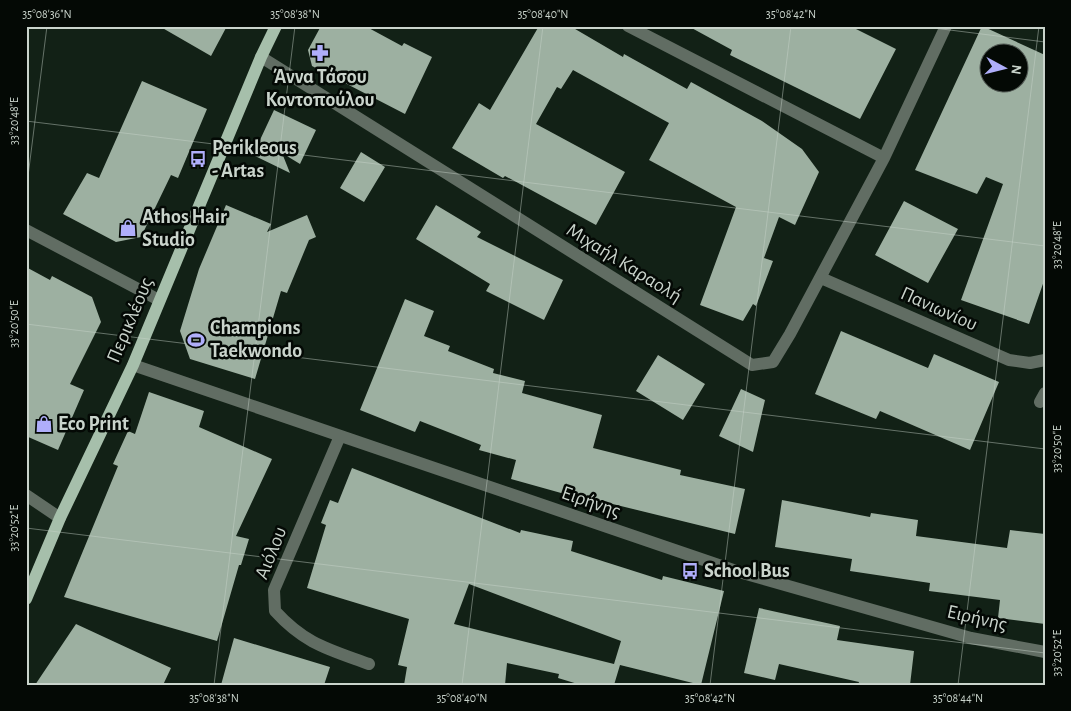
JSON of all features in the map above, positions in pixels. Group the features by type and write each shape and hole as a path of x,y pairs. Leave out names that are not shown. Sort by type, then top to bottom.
{"main road":[{"name":"Περικλέους","path":"26,599 60,518 133,366 261,57 276,26"}],"street":[{"path":"628,26 884,158"},
{"name":"Μιχαήλ Καραολή","path":"261,57 752,365 773,362 821,278 884,158 946,26"},
{"path":"26,230 159,300"},
{"name":"Πανιωνίου","path":"821,278 1009,360 1030,363 1045,360"},
{"name":"Ειρήνης","path":"133,366 739,572 971,638 1045,652"},
{"name":"Αιόλου","path":"340,436 274,590 275,611 287,624 314,644 369,664"},
{"path":"26,495 60,518"}],"building":[{"path":"159,26 227,26 211,56"},
{"path":"321,26 365,26 402,46 404,43 432,57 405,114 312,66 308,50"},
{"path":"539,26 570,26 623,57 624,54 687,89 691,82 762,121 802,149 819,172 795,225 779,217 764,258 773,261 756,306 753,304 743,321 700,305 736,207 649,160 669,123 573,70 561,89 557,87 536,124 625,172 596,225 505,176 503,178 452,148 479,103 490,110"},
{"path":"688,26 850,26 896,49 860,119 730,55 732,50"},
{"path":"982,26 1017,42 978,42 978,92 1028,92 1028,47 1045,55 1045,278 1029,324 961,300 1003,184 986,177 977,194 915,170"},
{"path":"142,81 207,109 178,178 171,175 141,237 116,242 63,214 87,173 99,178"},
{"path":"274,110 316,130 300,164 282,153 290,173 253,155"},
{"path":"361,152 385,167 364,202 340,188"},
{"path":"904,201 958,229 928,283 875,255"},
{"path":"226,205 271,224 267,232 307,215 316,237 309,240 287,293 281,291 255,379 190,359 180,331 199,269"},
{"path":"436,205 481,232 477,237 563,280 544,320 486,291 490,284 416,239"},
{"path":"26,267 50,280 52,276 92,297 101,322 70,384 84,390 58,450 26,436"},
{"path":"405,299 434,311 424,336 450,346 448,351 494,369 493,373 525,381 522,393 602,415 593,448 681,470 680,475 745,489 735,534 580,496 579,498 511,479 516,460 479,450 481,445 420,421 415,432 360,410"},
{"path":"841,331 928,368 934,354 999,382 970,450 880,411 876,419 815,394"},
{"path":"658,355 705,384 683,420 636,391"},
{"path":"741,389 765,400 753,452 719,436"},
{"path":"149,392 204,411 199,427 272,459 236,536 249,539 241,565 239,565 217,641 64,597 118,466 113,464 128,431 135,434"},
{"path":"352,468 520,533 521,530 573,541 571,551 662,580 663,576 724,591 701,685 620,665 614,685 581,685 558,678 559,674 507,663 505,685 404,685 407,667 398,665 409,619 307,588 326,525 321,523 330,500 338,503","holes":["469,584 621,641 614,664 454,624"]},
{"path":"782,500 870,517 871,513 918,520 916,536 1007,548 1010,530 1045,534 1045,624 998,618 1000,600 929,591 930,583 850,571 852,559 775,547"},
{"path":"759,608 840,626 837,640 914,651 910,685 858,685 859,682 779,664 775,680 744,673"},
{"path":"76,624 171,668 163,685 35,685"},
{"path":"234,638 330,667 324,685 221,685"}],"place":[{"name":"Άννα Τάσου Κοντοπούλου","path":"320,53"},
{"name":"Perikleous - Artas","path":"198,159"},
{"name":"Athos Hair Studio","path":"128,228"},
{"name":"Champions Taekwondo","path":"196,340"},
{"name":"Eco Print","path":"44,424"},
{"name":"School Bus","path":"690,571"}]}
